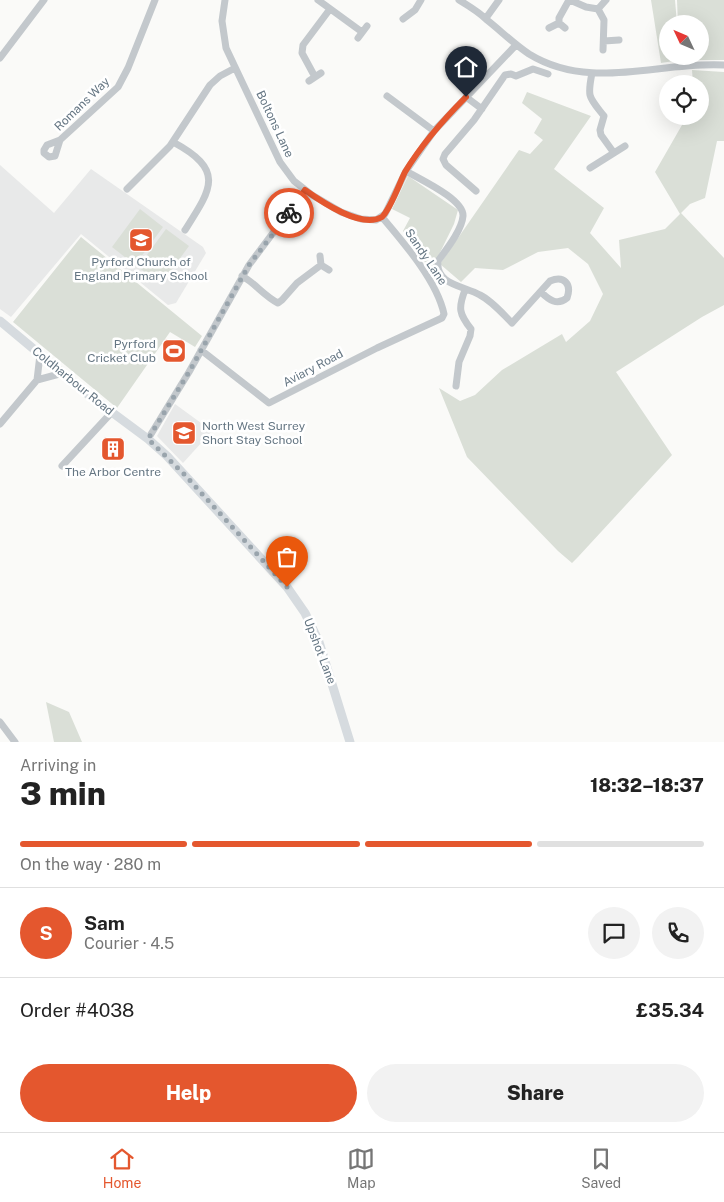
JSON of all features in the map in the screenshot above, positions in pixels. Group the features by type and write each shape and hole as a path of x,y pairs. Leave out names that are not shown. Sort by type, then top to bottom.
{"main road":[{"name":"Coldharbour Road","path":"0,321 40,355 148,439"},
{"name":"Upshot Lane","path":"148,439 184,474 296,599 316,634 350,742"}],"street":[{"path":"0,58 44,0"},
{"name":"Romans Way","path":"60,140 118,87 128,68 155,0"},
{"name":"Boltons Lane","path":"225,0 222,21 226,48 280,162 290,176 305,190 351,216 370,220 382,217"},
{"path":"318,0 362,32"},
{"path":"403,19 415,10 421,0"},
{"path":"459,0 486,18 529,54 568,70 592,73 620,73 724,65"},
{"path":"486,18 499,0"},
{"path":"559,23 559,18 570,0 586,7 598,9"},
{"path":"598,9 606,0"},
{"path":"315,77 302,53 303,45 330,9"},
{"path":"598,9 604,20 603,50"},
{"path":"549,28 559,23"},
{"path":"559,23 565,28"},
{"path":"604,41 618,40"},
{"path":"382,217 406,171 434,131 516,44"},
{"path":"128,184 173,142 200,97 210,85 220,76 235,68"},
{"path":"476,191 446,165 443,159 482,109 506,74 516,76 532,69 548,74"},
{"path":"592,73 589,95 597,109 604,116 600,130 601,136 614,153"},
{"path":"387,96 434,131"},
{"path":"466,97 482,109"},
{"path":"173,142 195,155 202,162 208,177 208,192 187,221 185,230"},
{"path":"590,168 625,146"},
{"path":"406,171 454,200 461,208 463,215 460,225 438,261 437,268 440,275 465,290 479,294 512,323 541,292"},
{"path":"148,439 242,276 305,190"},
{"name":"Sandy Lane","path":"382,217 414,255 438,297 444,314"},
{"path":"320,256 321,265"},
{"path":"242,276 278,303 297,283 321,265"},
{"path":"321,265 329,270"},
{"path":"456,386 459,362 471,329 462,317 460,309 465,290"},
{"name":"Aviary Road","path":"201,350 268,403 377,348 431,324 442,318 444,314"},
{"path":"0,424 37,380 40,355"},
{"path":"37,380 63,373"},
{"path":"62,466 112,412"},
{"path":"0,722 15,742"}],"shaded area":[{"path":"651,0 675,0 676,15 659,15 659,50"},
{"path":"677,0 724,0 724,60 709,60 709,15 678,15"},
{"path":"692,70 724,72 724,141 717,141 705,198 690,204 681,213 724,258 724,305 616,372 672,455 572,563 558,551 467,457 439,388 460,401 475,395 502,370 562,334 566,342 590,321 603,294 588,264 568,248 538,252 503,270 475,268 461,282 440,264 519,150 530,154 543,140 534,133 542,119 522,103 527,92 591,116 554,169 604,208 590,233 621,268 619,240 665,229 680,214 655,172 682,125 709,125 709,75 692,75"},
{"name":"Pyrford Church of England Primary School","path":"0,165 54,213 91,169 203,247 206,253 176,303 168,305 81,234 11,317 0,309"},
{"path":"408,176 458,210 454,224 431,271 403,231 410,218 392,209"},
{"path":"140,209 163,227 135,265 112,247"},
{"path":"166,229 189,246 161,284 138,267"},
{"path":"81,237 202,336 195,347 170,332 117,408 13,322"},
{"name":"North West Surrey Short Stay School","path":"175,404 212,431 183,463 157,436"},
{"path":"46,702 69,712 82,742 54,742"}],"way so far":[{"path":"287,587 184,474 148,439 189,372 249,265 289,213"}],"place":[{"name":"Pyrford Church of England Primary School","path":"141,240"},
{"name":"Pyrford Cricket Club","path":"174,351"},
{"name":"North West Surrey Short Stay School","path":"184,433"},
{"name":"The Arbor Centre","path":"113,449"}],"route":[{"path":"289,213 305,190 351,216 370,220 380,219 385,214 397,187 420,149 444,119 466,97"}]}
